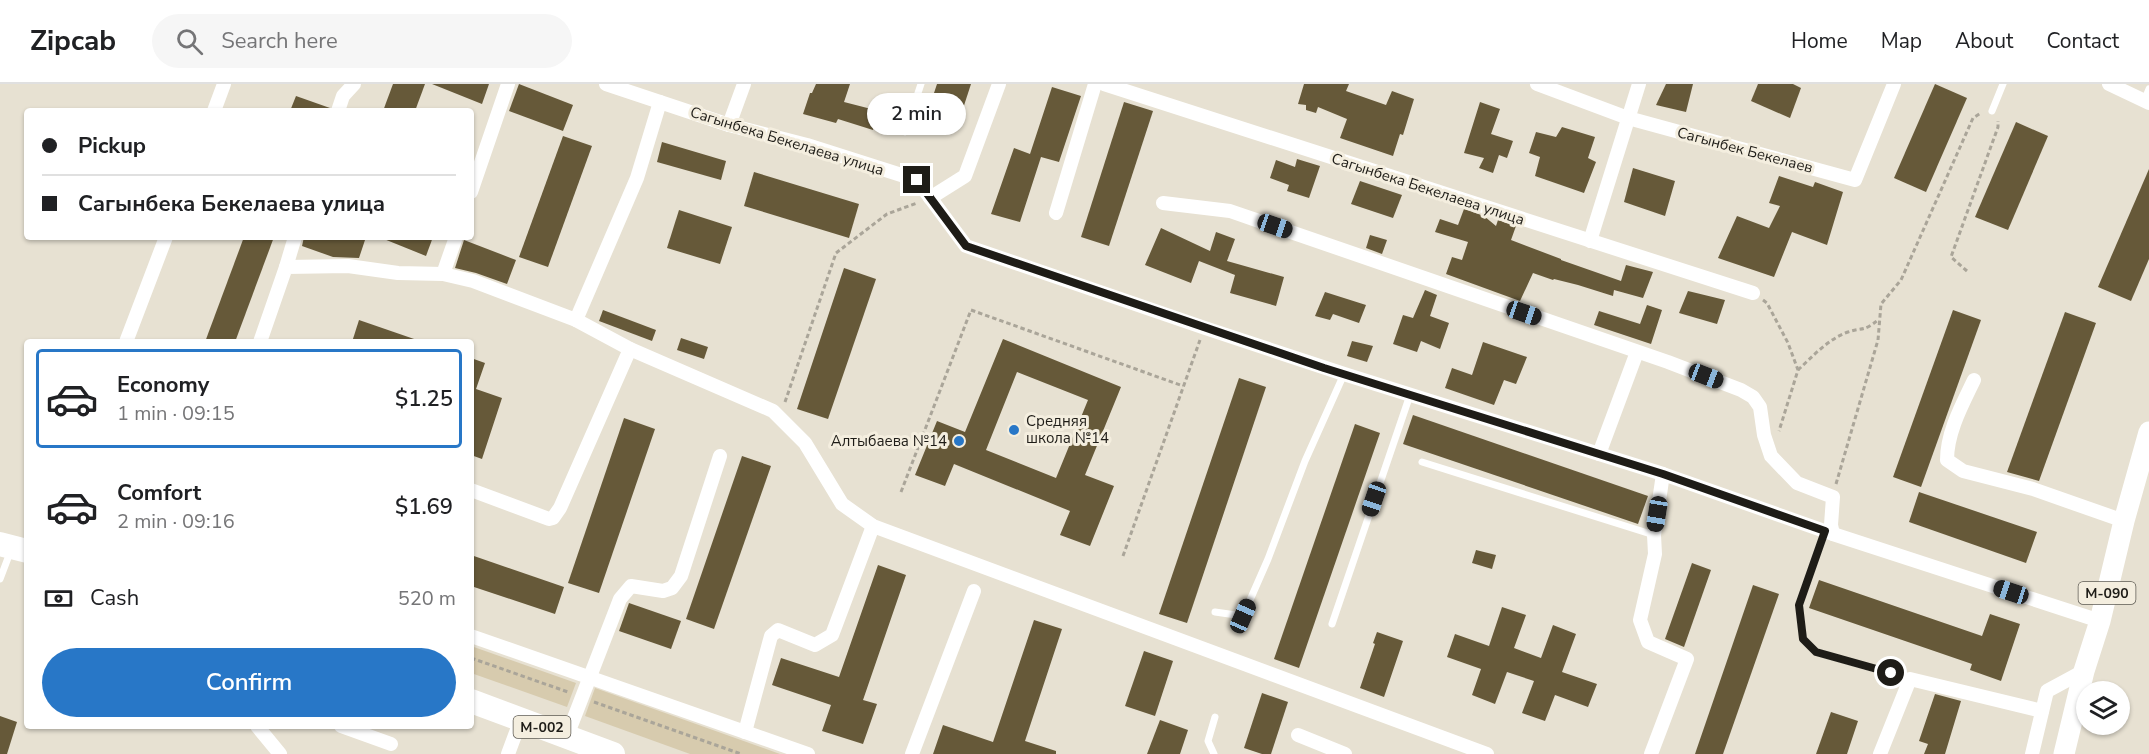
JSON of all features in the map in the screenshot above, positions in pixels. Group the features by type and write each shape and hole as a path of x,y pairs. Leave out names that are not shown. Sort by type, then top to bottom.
{"highway":[{"name":"M-002","path":"474,702 614,754"}],"main road":[{"name":"М-090","path":"2064,754 2084,671 2100,621 2124,521 2149,434"}],"street":[{"path":"215,108 224,84"},
{"path":"339,108 343,96 354,84"},
{"path":"474,183 508,84"},
{"name":"Сагынбека Бекелаева улица","path":"606,84 729,125 807,145 917,180 966,246 1344,374 1663,474 1829,533 2100,621"},
{"path":"729,125 744,84"},
{"path":"930,198 965,176 999,84"},
{"path":"1056,213 1095,84"},
{"name":"Сагынбека Бекелаева улица","path":"1104,84 1753,293"},
{"name":"Сагынбек Бекелаев","path":"1538,84 1628,118 1855,180 1894,84"},
{"path":"1590,241 1639,84"},
{"path":"2109,84 2147,98"},
{"path":"576,320 637,178 660,102"},
{"path":"1163,203 1230,211 1637,352 1715,380 1753,397 1760,407 1764,435 1771,456 1797,483 1833,497 1829,533"},
{"path":"127,339 165,240"},
{"path":"261,339 294,240"},
{"path":"443,274 455,240"},
{"path":"286,267 348,266 398,273 443,274 473,281 576,320 630,349 773,411 805,443 842,504 873,526 1486,754"},
{"path":"474,491 549,519 553,518 560,508 630,349"},
{"path":"1599,454 1637,352"},
{"path":"1974,380 1955,421 1947,449 1947,460 1963,471 2033,489 2124,521"},
{"path":"567,736 620,599 631,586 663,591 672,588 681,576 720,456"},
{"path":"1651,754 1687,659 1648,642 1640,620 1655,554 1654,535 1663,474"},
{"path":"745,732 771,636 778,630 815,645 832,635 873,526"},
{"path":"912,754 974,591"},
{"path":"474,637 808,754"},
{"path":"2032,754 2047,691 2084,671"},
{"path":"1880,754 1910,679 2042,711"},
{"path":"508,754 521,719"},
{"path":"259,729 280,754"},
{"path":"349,729 391,744"},
{"path":"1298,735 1345,754"}],"lane":[{"path":"905,132 921,84"},
{"path":"1992,111 2003,84"},
{"path":"1215,612 1243,616 1268,559 1305,461 1344,374"},
{"path":"1332,624 1410,395"},
{"path":"1422,462 1654,535"},
{"path":"1829,533 1799,605 1803,639 1816,652 1910,679"},
{"path":"0,579 13,548"},
{"path":"1214,754 1208,741 1215,717"}],"path":[{"path":"1833,497 1878,340 1881,304 1901,280 1973,118 1987,109 1997,114 1998,127 1951,258 1967,272"},
{"path":"780,417 836,253 887,214 930,198"},
{"path":"1753,293 1767,303 1788,343 1798,370"},
{"path":"901,492 971,310 1183,386"},
{"path":"1771,456 1798,370 1822,348 1847,333 1866,330 1880,319"},
{"path":"1123,556 1205,328"},
{"path":"474,659 741,754"}],"shaded area":[{"path":"474,647 576,683 567,707 474,674"},
{"path":"595,688 780,754 690,754 585,716"}],"building":[{"path":"393,84 425,84 416,108 384,108"},
{"path":"432,84 489,84 482,104"},
{"path":"519,84 573,105 563,131 509,111"},
{"path":"816,84 850,84 844,102 879,111 873,130 838,119 836,123 803,114 810,93"},
{"path":"937,84 971,84 957,127 926,117"},
{"path":"1304,84 1349,84 1346,91 1386,105 1392,91 1414,99 1403,135 1400,134 1393,156 1340,138 1347,119 1318,107 1316,113 1306,110 1306,105 1298,104"},
{"path":"1666,84 1693,84 1686,112 1656,105"},
{"path":"1758,84 1793,84 1801,88 1790,118 1751,101"},
{"path":"1935,84 1967,98 1926,192 1894,178"},
{"path":"1052,87 1081,96 1059,162 1041,157 1020,222 991,214 1014,148 1030,154"},
{"path":"296,96 330,108 291,108"},
{"path":"1124,102 1153,111 1109,246 1081,237"},
{"path":"1480,102 1500,109 1491,134 1513,141 1507,158 1499,155 1493,173 1479,168 1484,158 1464,153"},
{"path":"2016,122 2048,136 2008,230 1975,217"},
{"path":"1562,127 1595,137 1588,158 1596,162 1584,193 1535,176 1540,157 1529,153 1536,132 1556,137"},
{"path":"563,136 592,146 548,267 519,257"},
{"path":"662,142 726,161 721,180 657,162"},
{"path":"1297,159 1320,166 1309,198 1287,191 1289,185 1270,178 1276,160 1295,167"},
{"path":"1633,168 1675,181 1665,216 1624,202"},
{"path":"2149,169 2149,259 2131,301 2098,287"},
{"path":"754,172 859,204 849,238 744,206"},
{"path":"1779,176 1813,187 1815,182 1843,192 1827,245 1792,232 1774,277 1718,258 1737,216 1769,228 1780,206 1769,203"},
{"path":"1360,181 1402,195 1393,218 1351,204"},
{"path":"1464,209 1484,216 1496,226 1498,220 1516,226 1511,240 1621,281 1626,265 1653,272 1643,298 1614,290 1613,296 1533,273 1520,301 1446,274 1452,257 1462,260 1468,242 1435,232 1440,219 1458,225"},
{"path":"679,210 732,227 720,264 667,248"},
{"path":"1161,228 1210,251 1216,232 1235,239 1227,261 1284,277 1276,306 1230,293 1235,275 1199,261 1191,283 1145,265"},
{"path":"1370,235 1387,240 1382,254 1366,248"},
{"path":"243,240 273,240 236,339 206,339"},
{"path":"303,240 365,240 359,258 333,257 302,246"},
{"path":"386,240 432,240 426,256"},
{"path":"464,240 516,260 507,284 455,268"},
{"path":"844,268 876,279 828,419 797,409"},
{"path":"1425,290 1437,295 1430,316 1449,323 1440,349 1421,341 1417,352 1393,344 1403,315 1413,318"},
{"path":"1688,291 1725,300 1717,324 1679,313"},
{"path":"1325,292 1366,305 1359,323 1333,314 1330,320 1315,316"},
{"path":"1647,305 1662,310 1651,344 1594,325 1599,311 1640,324"},
{"path":"603,310 656,330 652,341 599,321"},
{"path":"1953,310 1981,320 1921,487 1893,477"},
{"path":"2065,312 2096,323 2039,481 2007,472"},
{"path":"359,320 414,339 353,339"},
{"path":"681,338 708,347 704,359 677,350"},
{"name":"Алтыбаева №14","path":"1003,339 1121,387 1085,475 1114,486 1090,546 1060,535 1070,511 954,464 945,486 915,475 937,421 965,432","holes":["1017,372 1088,400 1056,478 986,450"]},
{"path":"1352,341 1373,346 1367,362 1347,356"},
{"path":"1483,342 1527,357 1516,384 1504,380 1494,405 1445,388 1452,368 1472,375"},
{"path":"474,359 485,363 476,389 502,398 482,459 474,456"},
{"path":"1239,378 1266,387 1187,623 1159,614"},
{"path":"1413,415 1648,496 1638,524 1403,444"},
{"path":"624,418 655,429 599,593 568,583"},
{"path":"1355,424 1380,433 1299,668 1274,659"},
{"path":"742,456 771,466 714,629 686,619"},
{"path":"1919,492 2037,532 2026,563 1909,522"},
{"path":"1476,550 1496,555 1492,569 1472,563"},
{"path":"474,556 564,587 555,614 474,587"},
{"path":"1692,563 1711,570 1684,647 1665,639"},
{"path":"878,565 906,575 863,700 877,704 863,744 822,731 831,705 772,685 781,658 839,677"},
{"path":"1819,580 1982,636 1990,614 2020,624 2001,681 1970,670 1972,664 1809,608"},
{"path":"1753,585 1779,594 1723,754 1695,754"},
{"path":"629,603 681,621 671,649 619,631"},
{"path":"1502,607 1526,615 1514,648 1541,658 1553,625 1576,634 1562,672 1597,684 1588,707 1555,695 1545,721 1522,713 1534,681 1507,672 1495,704 1472,695 1481,669 1447,657 1455,634 1489,646"},
{"path":"1034,620 1062,629 1025,741 1056,751 1056,754 933,754 943,725 993,742"},
{"path":"1377,632 1403,641 1384,697 1360,688"},
{"path":"1144,651 1173,661 1155,716 1125,706"},
{"path":"1262,693 1288,702 1271,754 1262,754 1244,748"},
{"path":"1935,694 1961,701 1945,754 1924,754 1928,744 1919,741"},
{"path":"1831,712 1858,721 1847,754 1816,754"},
{"path":"0,716 17,722 7,754 0,754"},
{"path":"1160,720 1188,730 1180,754 1147,754"}],"place":[{"name":"Средняя школа №14","path":"1014,430"},
{"name":"Алтыбаева №14","path":"959,441"}],"route":[{"path":"917,180 966,246 1324,368 1663,474 1825,531 1799,605 1803,639 1816,652 1891,673"}]}
